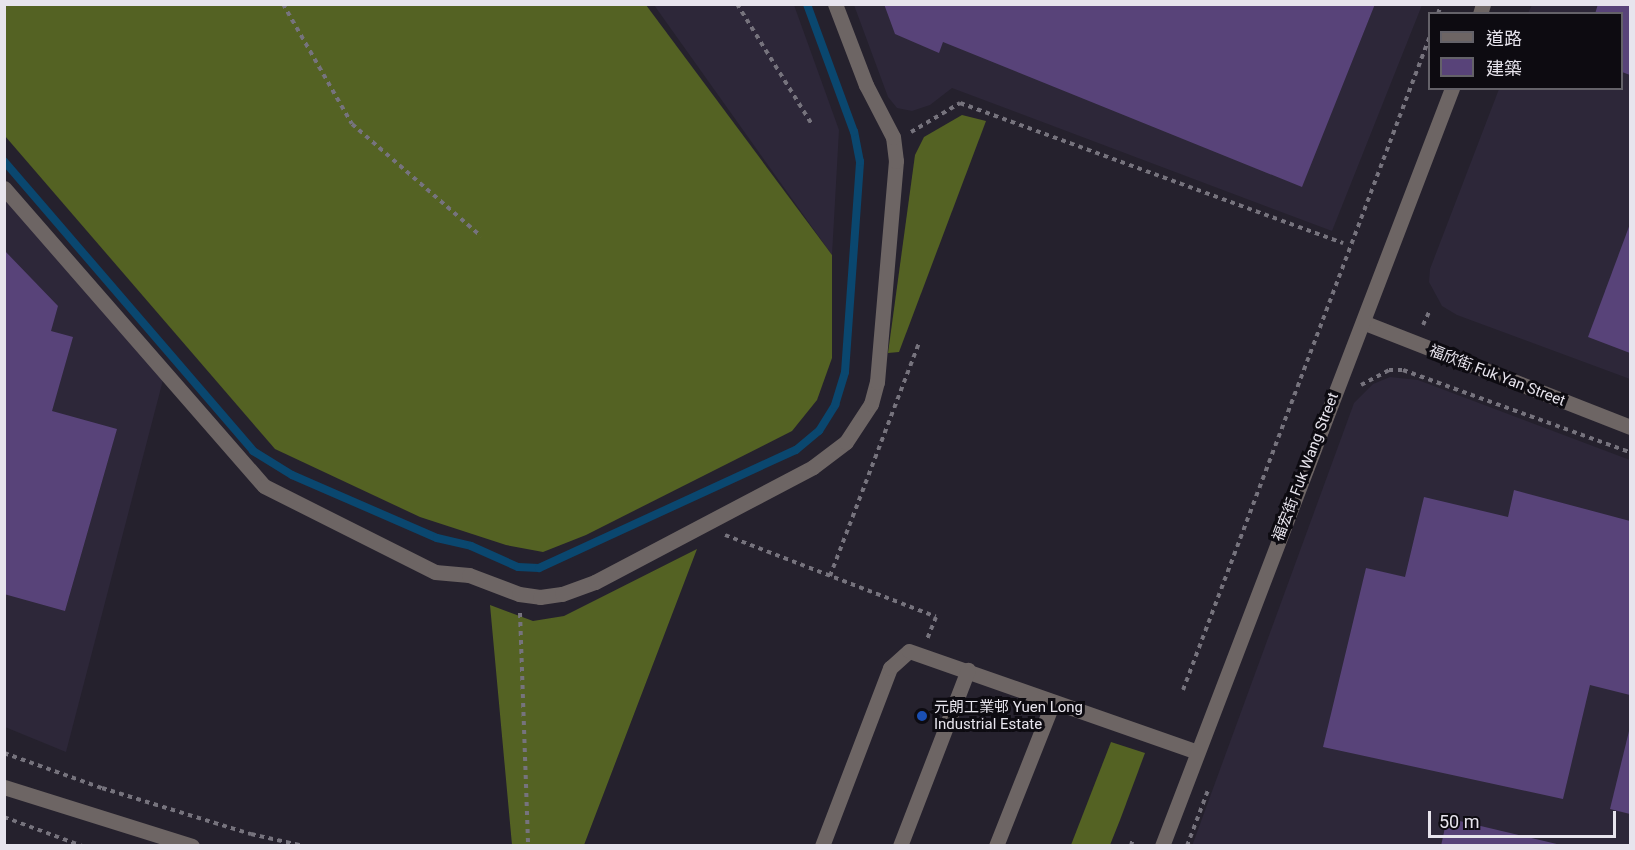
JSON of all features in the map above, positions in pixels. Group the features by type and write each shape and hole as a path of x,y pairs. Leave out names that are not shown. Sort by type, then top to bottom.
{"street":[{"path":"4,188 264,486 435,572 469,575 519,594 540,597 562,594 595,582 831,455 860,425 871,404 877,382 895,172 893,137 866,85 835,4"},
{"name":"福宏街 Fuk Wang Street","path":"1162,846 1196,752 1365,322 1451,90"},
{"name":"福欣街 Fuk Yan Street","path":"1365,322 1630,427"},
{"path":"822,846 890,668 909,651 922,653 1196,752"},
{"path":"900,846 968,670"},
{"path":"996,846 1053,702"},
{"path":"4,787 192,846"}],"path":[{"path":"283,4 352,124 481,236"},
{"path":"737,4 812,123"},
{"path":"1183,690 1428,41"},
{"path":"893,137 921,129 960,103 1343,243"},
{"path":"830,576 919,343"},
{"path":"1403,370 1630,452"},
{"path":"702,525 936,617 922,653"},
{"path":"519,594 528,846"},
{"path":"4,753 251,834 304,846"},
{"path":"4,817 82,846"},
{"path":"1131,846 1133,838"}],"shaded area":[{"path":"654,5 794,5 839,130 832,255"},
{"path":"854,5 1422,5 1332,231 952,88 930,105 912,111 897,108 888,97"},
{"path":"1532,5 1630,5 1630,379 1457,315 1442,306 1429,282 1430,269 1499,90 1623,90 1623,12 1528,12"},
{"path":"4,195 163,380 66,752 5,727"},
{"path":"1390,377 1418,380 1630,460 1630,845 1192,846 1354,403 1373,384"}],"green space":[{"path":"4,5 646,5 832,255 832,358 817,400 792,431 586,535 543,552 506,545 420,517 275,449 5,136"},
{"path":"962,115 986,121 899,352 888,353 915,155 924,137"},
{"path":"697,549 584,845 512,845 490,605 533,621 564,616"},
{"path":"1111,742 1145,753 1120,820 1110,845 1071,845"}],"building":[{"path":"884,4 1375,4 1302,187 943,42 939,53 895,34"},
{"path":"1598,4 1630,4 1630,75 1623,72 1623,12 1596,12"},
{"path":"1630,224 1630,353 1588,337"},
{"path":"4,250 58,306 51,331 73,337 52,411 117,429 65,611 4,594"},
{"path":"1514,490 1630,521 1630,695 1590,685 1563,799 1323,747 1366,568 1405,577 1424,497 1508,517"},
{"path":"1630,727 1630,814 1610,809"},
{"path":"1447,818 1561,845 1561,846 1441,846"}],"waterway":[{"path":"4,161 253,451 292,475 437,538 471,546 518,567 539,568 796,450 819,431 835,405 845,372 860,162 854,132 807,4"}],"place":[{"name":"元朗工業邨 Yuen Long Industrial Estate","path":"922,716"}]}
